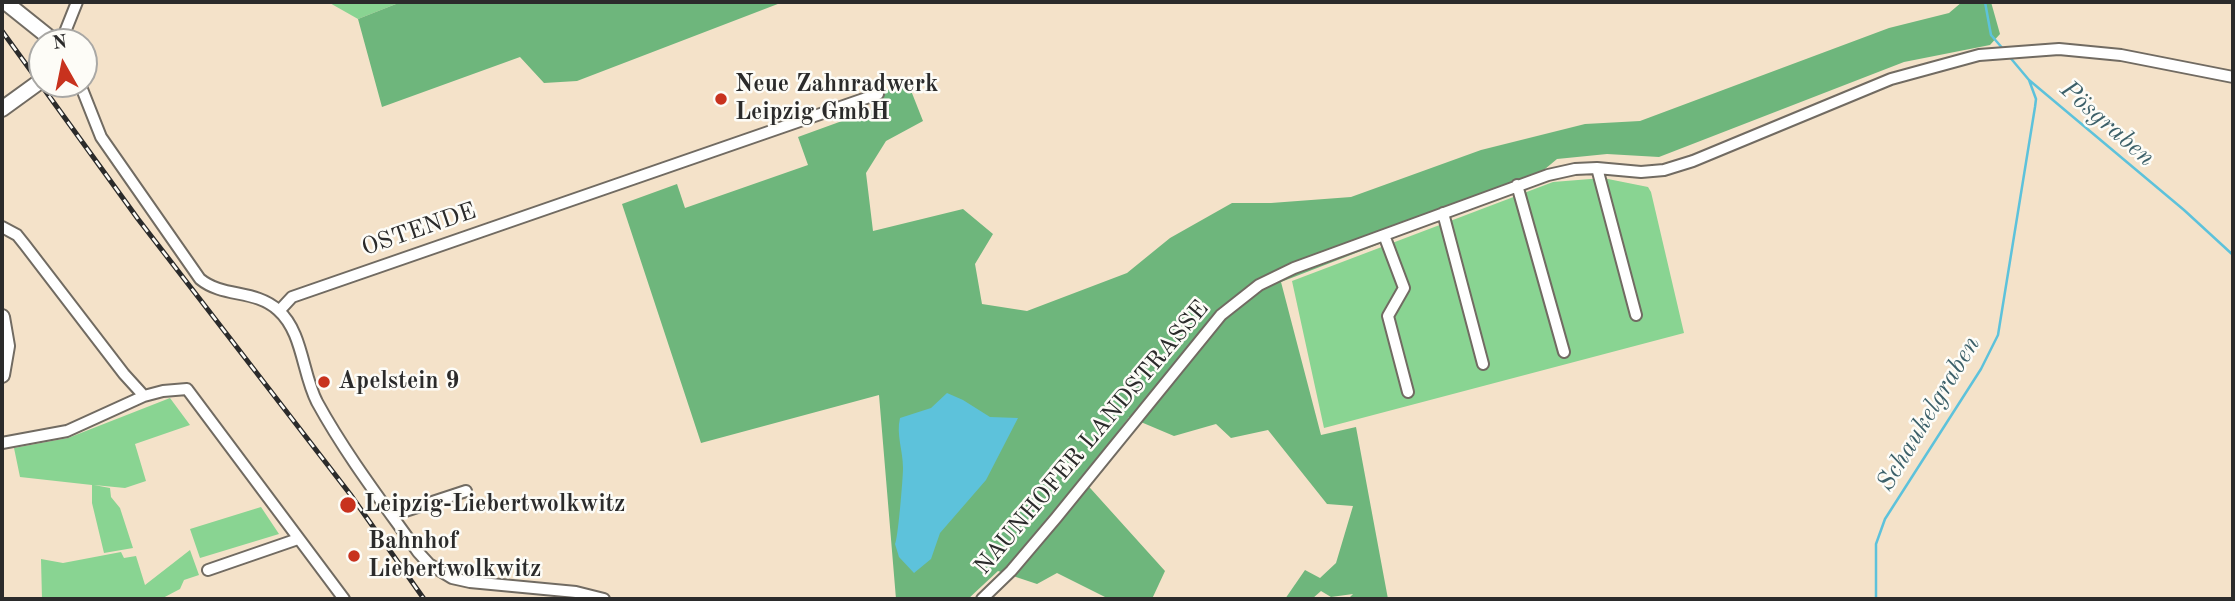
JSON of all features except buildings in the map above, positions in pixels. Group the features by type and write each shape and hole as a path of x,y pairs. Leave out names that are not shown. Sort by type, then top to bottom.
{"main road":[{"path":"5,2 38,28"},
{"path":"2,109 28,90"},
{"path":"2,317 7,346 2,375"}],"street":[{"path":"67,28 77,2"},
{"name":"NAUNHOFER LANDSTRASSE","path":"982,599 1011,571 1047,529 1221,315 1247,293 1276,276 1517,185 1575,169 1597,167 1642,172 1664,170 1693,161 1891,79 1930,67 1993,54 2059,49 2121,55 2233,77"},
{"name":"OSTENDE","path":"279,311 292,297 878,93"},
{"path":"84,98 101,137 200,279 210,288 259,299 279,311 296,339 316,399 346,451 429,564 453,578 470,582 576,592 604,599"},
{"path":"1597,167 1636,315"},
{"path":"1517,185 1564,352"},
{"path":"1443,213 1483,363"},
{"path":"2,227 17,235 144,396"},
{"path":"1384,235 1404,289 1388,316 1408,392"},
{"path":"2,443 67,431 144,396 187,389 344,599"},
{"path":"393,516 466,491"},
{"path":"208,570 298,538"}],"green space":[{"path":"328,2 401,2 358,19"},
{"path":"401,2 783,2 577,81 544,83 520,57 382,107 358,19"},
{"path":"1962,2 1991,2 2000,34 1990,45 1904,62 1659,157 1607,154 1557,159 1521,189 1281,282 1321,435 1356,427 1388,599 1348,599 1353,594 1331,597 1321,591 1312,599 1285,599 1305,570 1320,578 1336,563 1353,506 1327,504 1268,430 1231,438 1216,424 1174,436 1129,417 1082,479 1165,571 1152,599 1109,599 1057,573 1037,584 998,571 968,599 896,599 879,395 701,443 622,204 677,184 685,208 808,165 798,137 875,109 870,96 908,83 923,121 886,141 866,173 873,231 963,209 993,234 975,264 982,304 1027,311 1127,273 1170,238 1232,203 1351,197 1481,150 1585,124 1640,121 1889,28 1949,13"},
{"path":"1603,178 1648,187 1651,192 1684,333 1324,428 1292,281 1553,182"},
{"path":"170,398 190,425 135,444 146,481 125,488 94,485 110,488 111,497 120,508 133,548 104,553 92,503 92,485 20,477 14,448 68,438"},
{"path":"261,507 279,534 200,558 190,529"},
{"path":"190,550 199,575 184,580 180,589 161,599 42,599 41,559 63,563 121,552 124,558 136,556 145,585"}],"water":[{"path":"947,393 990,417 1018,418 986,480 940,533 931,559 914,573 899,557 895,544 903,474 900,418 931,408"}],"waterway":[{"name":"Pösgraben","path":"1985,2 1991,35 2004,50"},
{"name":"Pösgraben","path":"2008,55 2029,80 2184,210 2233,255"},
{"name":"Schaukelgraben","path":"1876,599 1876,544 1885,519 1981,369 1998,335 2036,99 2029,80"}],"railway":[{"path":"2,31 138,219 350,494 424,599"}],"place":[{"name":"Neue Zahnradwerk Leipzig GmbH","path":"721,99"},
{"name":"Apelstein 9","path":"324,382"},
{"name":"Leipzig-Liebertwolkwitz","path":"348,505"},
{"name":"Bahnhof Liebertwolkwitz","path":"354,556"}]}
